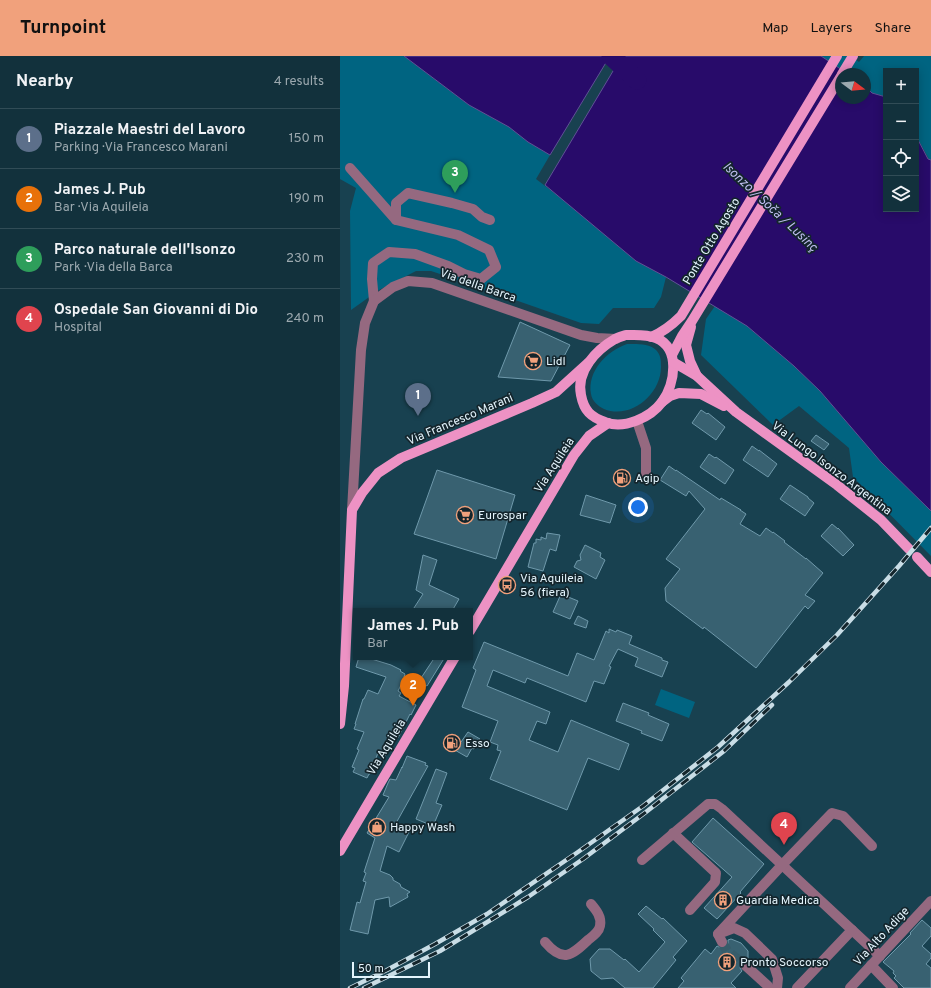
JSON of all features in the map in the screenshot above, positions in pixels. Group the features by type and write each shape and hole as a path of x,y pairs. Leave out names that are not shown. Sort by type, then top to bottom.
{"main road":[{"name":"Ponte Otto Agosto","path":"651,336 660,333 681,316 837,56"},
{"path":"846,68 853,56"},
{"path":"673,359 666,344 658,338 644,335 626,335 616,339 595,354 582,374 580,390 582,403 592,417 608,423 621,424 637,421 650,413 662,402 670,386 673,374 673,359 682,336 835,86"},
{"path":"692,321 686,345 690,361 697,376"},
{"name":"Via Lungo Isonzo Argentina","path":"673,359 697,376 736,412 837,485 881,520 909,549"},
{"name":"Via Francesco Marani","path":"352,510 362,493 378,473 401,458 556,392 588,363"},
{"name":"Via Lungo Isonzo Argentina","path":"662,402 670,396 679,393 701,394 736,412"},
{"name":"Via Aquileia","path":"473,626 574,455 589,436 608,423"},
{"path":"340,724 352,510"},
{"path":"917,557 931,572"},
{"name":"Via Aquileia","path":"340,851 453,660"}],"street":[{"path":"350,168 396,220 458,235 489,250 496,267 481,279 464,274 448,266 414,254 389,252 373,263 372,278 374,301 365,323 361,350 352,510"},
{"path":"396,220 396,203 408,193 452,203 473,210 482,217 490,220"},
{"name":"Via della Barca","path":"374,301 393,287 408,282 432,283 581,335 616,339"},
{"path":"637,421 646,448 646,475"},
{"path":"642,860 708,804 715,804 880,956"},
{"path":"777,988 778,978 772,959 745,933 734,928 720,938 782,865 832,813 843,816 872,846"},
{"path":"673,833 716,873 715,882 690,910"},
{"name":"Via Alto Adige","path":"850,988 931,901"},
{"path":"545,942 551,949 560,955 568,955 574,952 597,932 600,926 600,918 590,904"},
{"path":"797,988 852,930"},
{"path":"872,965 893,988"},
{"path":"746,966 769,988"}],"shaded area":[{"path":"340,56 404,56 469,105 509,127 528,142 550,155 536,179 636,261 666,277 661,297 654,308 613,308 599,324 581,323 431,271 416,271 379,290 351,310 350,211 356,188 340,179"},
{"path":"821,56 851,56 859,62 864,56 931,56 931,160 919,141 919,68 883,68 883,96 871,92 871,68 839,68"},
{"path":"715,306 747,326 794,366 820,391 881,462 931,511 931,556 853,477 849,448 799,406 773,425 701,355 706,319"},
{"path":"627,344 646,345 656,350 661,360 660,377 650,395 634,408 624,411 604,409 596,403 592,397 592,377 595,370 606,357"},
{"path":"661,689 695,702 689,718 655,705"}],"water":[{"path":"404,56 610,56 550,155 528,142 509,127 469,105"},
{"path":"622,56 821,56 839,68 835,68 835,104 871,104 871,92 883,96 883,212 919,212 919,142 928,159 931,160 931,511 881,462 820,391 794,366 747,326 666,277 636,261 545,185"}],"building":[{"name":"Lidl","path":"520,322 570,345 551,381 498,377"},
{"path":"701,410 707,414 708,413 725,427 716,440 692,423"},
{"path":"816,435 829,444 824,450 811,441"},
{"path":"752,446 777,464 768,477 743,460"},
{"path":"709,454 715,458 716,457 734,470 725,484 700,467"},
{"path":"669,466 720,500 721,498 746,514 740,524 760,536 766,528 773,532 823,573 805,595 815,601 808,609 805,606 756,668 704,627 703,629 666,601 665,588 680,569 666,559 705,509 689,491 686,496 660,480"},
{"name":"Eurospar","path":"437,470 515,495 496,559 414,534"},
{"path":"790,485 814,503 805,516 780,499"},
{"path":"586,495 616,505 610,523 580,515"},
{"path":"832,524 838,528 854,545 843,556 821,536"},
{"path":"547,533 560,535 556,551 550,549 543,571 528,567 536,539 541,540 541,537 546,539"},
{"path":"585,545 601,553 600,557 605,560 596,579 574,567 577,561 581,560 580,555"},
{"path":"423,555 437,560 429,585 459,599 454,608 414,608 423,594 416,590"},
{"path":"561,594 578,601 570,619 553,612"},
{"path":"578,616 588,621 586,628 574,624"},
{"path":"609,629 616,632 617,630 632,636 629,644 668,662 662,677 635,666 638,658 618,649 609,666 611,667 604,684 594,681 586,702 527,678 525,683 493,670 487,686 550,712 546,724 537,721 529,740 558,752 571,720 629,744 619,770 588,758 567,810 490,779 501,751 497,750 498,745 490,742 498,721 462,707 476,670 473,668 484,642 568,676 577,653 594,660 606,631 609,633"},
{"path":"358,660 375,660 401,670 400,671 405,674 405,677 398,691 401,693 399,696 416,705 398,738 394,736 385,756 378,753 367,778 353,772 355,768 352,767 364,732 354,729 363,699 368,690 378,694 386,677 356,667"},
{"path":"433,660 443,660 427,686 419,681"},
{"path":"623,703 649,713 648,715 669,724 662,741 616,721"},
{"path":"468,732 480,739 474,749 472,748 467,757 453,749 459,740 461,742"},
{"path":"407,756 426,763 425,765 428,766 395,825 409,832 399,852 387,846 380,871 390,875 393,880 400,884 401,887 410,892 407,894 408,897 390,907 389,897 375,900 368,934 350,930 357,902 360,903 366,882 363,881 366,873 364,872 375,838 367,833 389,797 383,795 390,779 396,780"},
{"path":"436,769 447,773 436,803 442,805 433,826 416,819"},
{"path":"713,818 764,864 740,892 741,893 717,919 704,908 732,877 692,842"},
{"path":"646,906 662,919 663,918 687,941 673,957 676,960 653,988 625,988 613,978 601,979 591,971 590,959 599,949 610,949 624,960 625,959 639,972 665,942 638,914"},
{"path":"922,920 931,928 931,936 922,946 931,954 931,958 926,964 931,968 931,988 904,988 894,978 896,976 893,973 894,971 883,962 911,934 910,933"},
{"path":"731,939 741,943 748,951 748,960 741,962 740,968 742,971 731,983 736,988 678,988 684,981 681,978 705,949 711,954 717,946 725,948 728,945 728,940"}],"waterway":[{"name":"Isonzo / Soča / Lusinç","path":"611,56 637,80"}],"tunnel":[{"path":"722,942 727,951 746,966"}],"railway":[{"path":"350,988 387,970 487,914 643,806 718,747 789,682 837,635 931,528"},
{"path":"364,988 440,951 528,897 583,859 724,751 772,705"}],"place":[{"name":"Parco naturale dell'Isonzo","path":"455,193"},
{"name":"Lidl","path":"533,361"},
{"name":"Piazzale Maestri del Lavoro","path":"418,416"},
{"name":"Agip","path":"622,478"},
{"name":"Eurospar","path":"465,515"},
{"name":"Via Aquileia 56 (fiera)","path":"507,585"},
{"name":"James J. Pub","path":"413,706"},
{"name":"Esso","path":"452,743"},
{"name":"Happy Wash","path":"377,827"},
{"name":"Ospedale San Giovanni di Dio","path":"784,845"},
{"name":"Guardia Medica","path":"723,900"},
{"name":"Pronto Soccorso","path":"727,962"}]}
